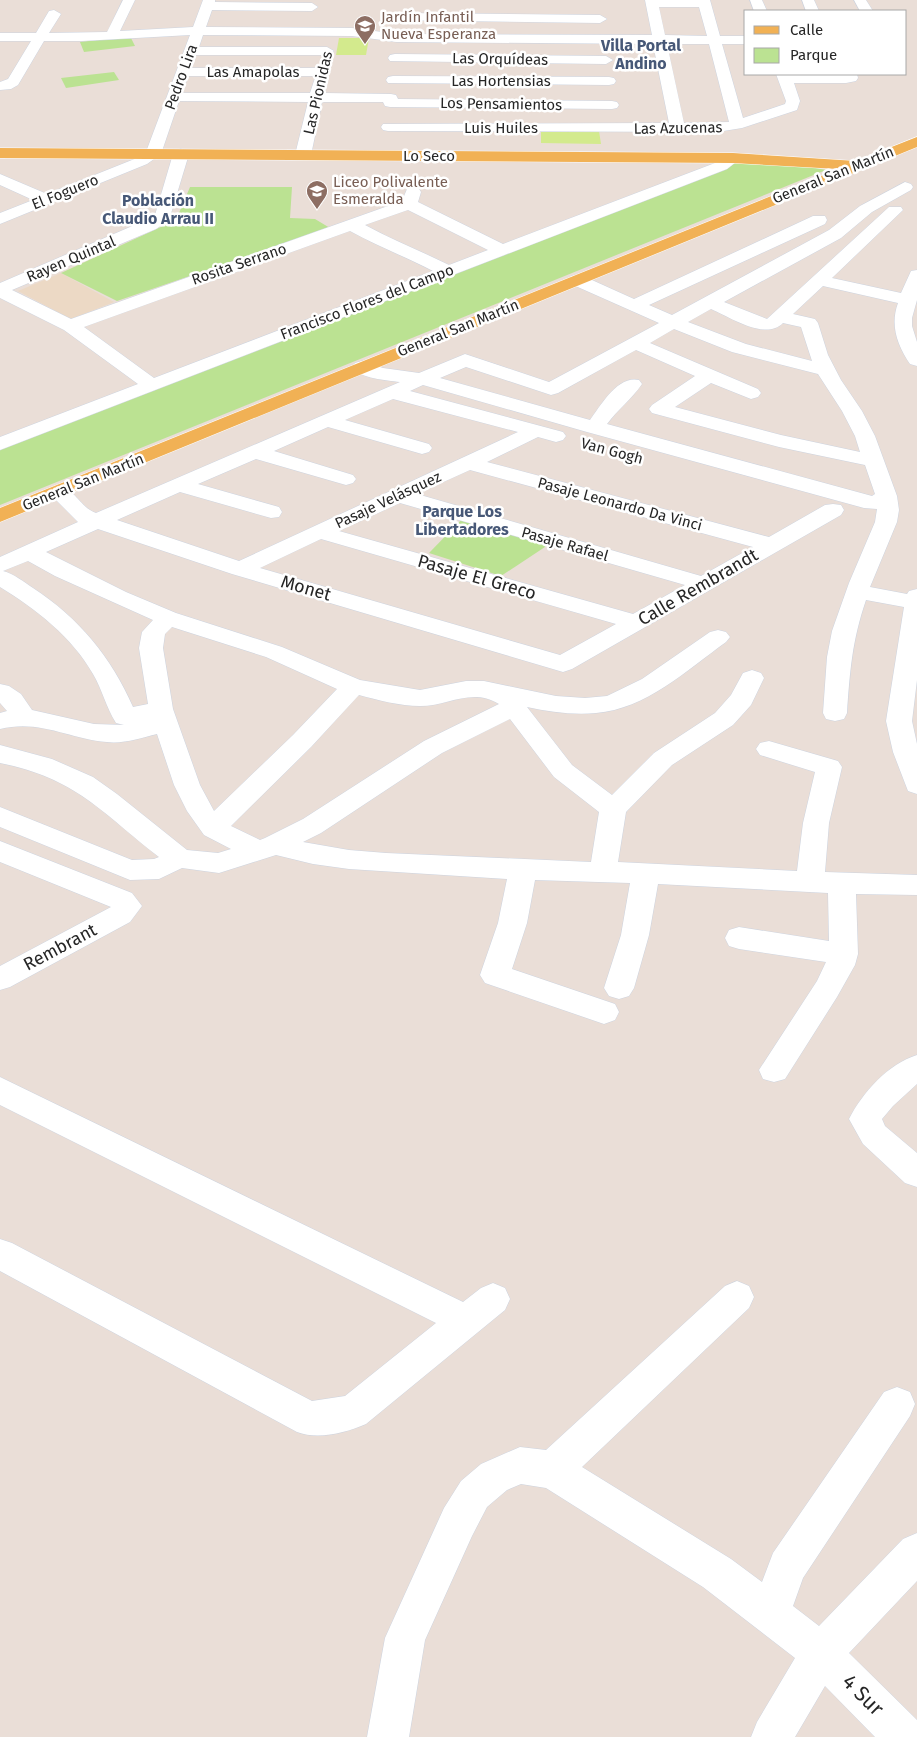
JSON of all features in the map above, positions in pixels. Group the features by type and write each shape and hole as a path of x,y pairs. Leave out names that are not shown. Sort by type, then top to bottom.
{"main road":[{"name":"Lo Seco","path":"0,153 153,154 179,160 304,155 386,141 619,157 787,160"},
{"name":"General San Martín","path":"0,516 917,142"},
{"path":"787,160 917,147"},
{"path":"787,160 848,169"}],"street":[{"path":"112,34 129,0"},
{"path":"386,141 401,0"},
{"path":"678,129 651,1 704,2 737,126"},
{"path":"208,3 312,7"},
{"name":"Pedro Lira","path":"153,154 208,3"},
{"path":"3,86 13,82 54,14"},
{"path":"399,16 599,14 619,157"},
{"path":"0,37 41,38 198,31 370,33 397,38 744,40"},
{"name":"Las Pionidas","path":"304,155 332,32"},
{"path":"190,51 327,52"},
{"name":"Las Orquídeas","path":"395,58 606,60"},
{"name":"Las Amapolas","path":"183,72 322,72"},
{"path":"784,76 846,79 851,78 850,75"},
{"name":"Las Azucenas","path":"615,128 678,129 737,126 792,107 793,101 784,76"},
{"name":"Las Hortensias","path":"393,80 608,82"},
{"name":"Los Pensamientos","path":"174,97 316,98 612,105"},
{"name":"Luis Huiles","path":"386,141 615,128"},
{"name":"El Foguero","path":"0,219 131,166 153,154"},
{"name":"Francisco Flores del Campo","path":"2,440 152,385 722,166 733,158"},
{"name":"El Foguero","path":"131,166 179,160"},
{"name":"Rayen Quintal","path":"0,290 144,228 163,217 179,160"},
{"path":"0,179 47,200"},
{"path":"0,565 465,360 551,389 835,234 866,209 905,187"},
{"name":"Rosita Serrano","path":"70,326 243,262 352,225 411,198 501,250"},
{"path":"710,302 762,324 770,325 895,210"},
{"path":"635,305 820,220"},
{"path":"352,225 386,244 407,251 447,271"},
{"path":"917,275 904,308 902,324 906,340 917,360"},
{"path":"577,280 672,322 739,348 826,370"},
{"path":"820,280 908,300"},
{"path":"0,290 70,326 152,385"},
{"path":"780,317 809,323 826,370 859,423 886,496 888,510 886,522 857,592 844,631 839,657 835,713"},
{"path":"635,343 752,393"},
{"path":"362,367 380,373 422,379 594,428 872,503 876,503 886,496"},
{"path":"709,375 660,409 779,441 873,461"},
{"path":"594,428 611,405 632,384"},
{"name":"Van Gogh","path":"391,392 833,510"},
{"path":"327,420 422,448"},
{"name":"Pasaje Velásquez","path":"240,569 536,431"},
{"path":"254,452 346,480"},
{"name":"Pasaje Leonardo Da Vinci","path":"468,463 772,544"},
{"path":"178,485 271,512"},
{"name":"Monet","path":"59,492 83,516 97,521 240,569 563,664"},
{"name":"Pasaje Rafael","path":"400,496 702,584"},
{"name":"Calle Rembrandt","path":"563,664 833,510"},
{"name":"Pasaje El Greco","path":"319,532 635,622"},
{"path":"29,552 90,585 168,618 274,652 353,686 420,698 466,689 490,690 509,700 542,746 563,771 613,809"},
{"path":"0,577 23,591 59,619 86,647 105,674 125,717 164,716"},
{"path":"0,604 23,591"},
{"path":"857,592 916,599 899,721 906,752 917,785"},
{"path":"168,618 154,632 151,643 164,716 187,785 196,805 213,828 267,848 348,861 522,870 646,873 842,884 917,884"},
{"path":"0,754 38,762 75,778 108,799 154,841 179,858 219,863 267,848 312,826 509,700 531,700 570,705 609,704 623,699 648,685 718,637"},
{"path":"603,872 613,809 663,759 724,719 742,699 752,678"},
{"path":"213,828 317,728 353,686"},
{"path":"0,692 12,700 24,716"},
{"path":"0,721 24,716 105,734 130,732 164,716"},
{"path":"769,749 829,767 816,823 810,882"},
{"path":"0,816 130,870 159,870 179,858"},
{"name":"Rembrant","path":"0,851 122,900 128,906 120,915 0,979"},
{"path":"522,870 516,916 495,975 604,1012"},
{"path":"618,988 635,935 646,873"},
{"path":"774,1070 831,982 844,954 842,884"},
{"path":"739,938 844,954"},
{"path":"917,1067 883,1094 872,1106 865,1119 874,1135 917,1173"},
{"path":"0,1090 466,1321"},
{"path":"0,1254 310,1419 353,1412 492,1299"},
{"path":"388,1737 405,1638 458,1522 474,1494 494,1477 520,1465 552,1470 737,1297"},
{"path":"770,1614 787,1567 897,1404"},
{"name":"4 Sur","path":"552,1470 717,1573 821,1653 904,1737"},
{"path":"772,1737 821,1653 917,1553"}],"shaded area":[{"path":"61,273 114,302 71,319 18,291"}],"green space":[{"path":"130,36 135,46 84,52 80,42"},
{"path":"339,38 369,38 366,55 336,55"},
{"path":"114,72 119,80 66,88 61,78"},
{"path":"541,130 599,131 601,144 541,143"},
{"path":"735,162 800,165 826,170 0,505 0,446"},
{"path":"190,187 292,187 290,218 315,219 330,228 117,301 61,273 176,220"},
{"path":"464,517 551,543 501,576 429,553"}],"place":[{"name":"Jardín Infantil Nueva Esperanza","path":"365,45"},
{"name":"Liceo Polivalente Esmeralda","path":"317,210"}],"district":[{"name":"Villa Portal Andino","path":"641,54"},
{"name":"Población Claudio Arrau II","path":"158,209"},
{"name":"Parque Los Libertadores","path":"462,520"}]}
